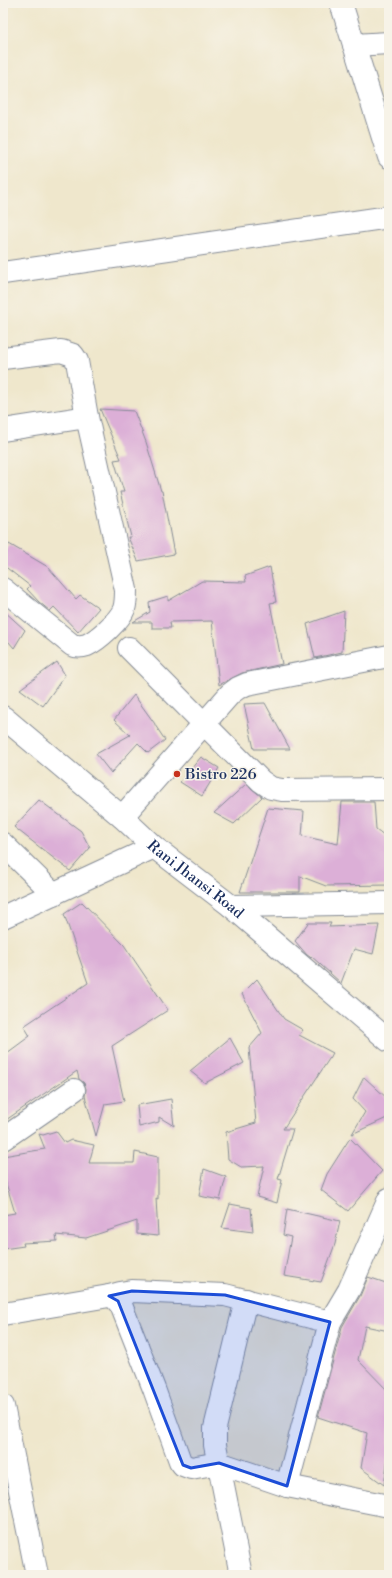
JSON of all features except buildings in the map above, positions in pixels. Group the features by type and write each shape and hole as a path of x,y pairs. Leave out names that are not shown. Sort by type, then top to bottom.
{"street":[{"path":"341,3 389,157"},
{"path":"354,45 389,43"},
{"path":"3,273 389,217"},
{"path":"3,358 61,351 73,355 77,361 126,590 126,602 124,610 108,629 87,645 77,647 72,645 3,589"},
{"path":"3,430 88,418"},
{"path":"129,648 261,781 271,788 282,790 389,789"},
{"path":"122,817 230,694 238,688 247,684 389,656"},
{"name":"Rani Jhansi Road","path":"3,717 122,817 154,846 231,906 389,1041"},
{"path":"3,844 54,894"},
{"path":"3,917 154,846"},
{"path":"231,906 389,903"},
{"path":"3,1139 74,1090"},
{"path":"287,1486 330,1322 349,1290 389,1200"},
{"path":"3,1314 132,1291 225,1295 330,1322"},
{"path":"108,1296 114,1297 121,1305 180,1461 183,1465 191,1468 220,1463 287,1486 389,1506"},
{"path":"241,1575 220,1463 215,1445 215,1428 246,1300"},
{"path":"3,1406 37,1575"}],"highlighted area":[{"path":"132,1291 225,1295 330,1322 287,1486 219,1463 191,1468 183,1465 118,1301 109,1296"}],"place":[{"name":"Bistro 226","path":"177,774"}]}
